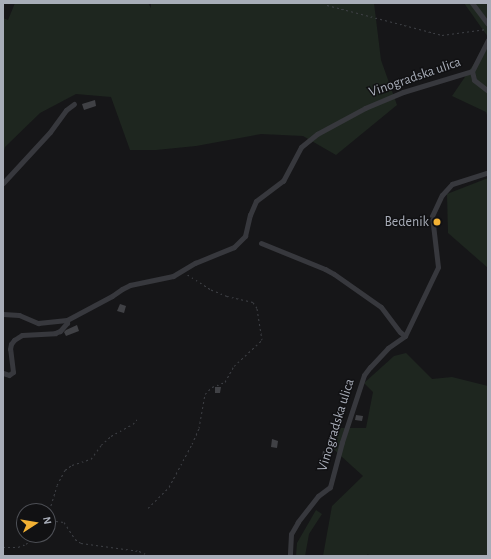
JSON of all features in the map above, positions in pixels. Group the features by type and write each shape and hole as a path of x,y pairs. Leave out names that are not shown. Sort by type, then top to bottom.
{"street":[{"path":"472,3 488,24"},
{"path":"488,40 472,71 474,80 488,91"},
{"name":"Vinogradska ulica","path":"3,314 19,315 38,323 67,320 126,287 173,276 234,247 245,236 250,215 256,201 283,181 301,147 317,134 364,108 402,92 472,71"},
{"path":"3,182 50,132 66,110 74,104"},
{"path":"261,243 334,274 381,307 400,332 405,336 438,267 432,216 442,195 452,184 488,172"},
{"name":"Vinogradska ulica","path":"3,373 9,375 13,372 10,349 14,340 22,335 60,331 67,323 67,320"},
{"name":"Vinogradska ulica","path":"290,556 291,534 298,522 318,496 330,487 342,442 364,375 388,348 405,336"}],"path":[{"path":"327,5 442,35 488,29"},
{"path":"148,508 169,487 192,444 199,428 205,394 212,387 225,382 234,366 262,340 257,308 253,302 227,296 182,271"},
{"path":"52,503 57,485 66,470 72,465 90,459 101,445 111,436 134,424 137,419"},
{"path":"56,521 64,522 75,539 81,543 139,551 150,556"},
{"path":"3,547 18,547 27,543"}],"shaded area":[{"path":"15,3 148,3 151,8 151,3 374,3 381,60 397,105 336,155 303,136 261,134 196,146 156,150 130,150 111,97 76,94 40,113 5,147 3,155 3,18 8,20"},
{"path":"464,3 488,3 488,37"},
{"path":"488,43 488,118 486,112 452,96"},
{"path":"488,178 488,268 448,233 447,194"},
{"path":"406,353 432,379 452,377 488,386 488,556 369,556 368,554 366,556 323,556 332,506 363,476 330,446 337,428 366,428 373,392 364,383 394,356"},
{"path":"316,510 322,514 309,534 305,556 296,556 297,543"}],"building":[{"path":"95,100 96,106 84,110 82,104"},
{"path":"120,304 126,306 124,313 117,311"},
{"path":"77,325 79,331 66,336 64,332 66,330"},
{"path":"215,387 221,387 220,393 215,393"},
{"path":"356,415 363,416 362,421 355,420"},
{"path":"272,439 278,441 277,448 271,447"},
{"path":"323,451 329,453 328,459 322,457"}],"place":[{"name":"Bedenik","path":"437,222"}]}
